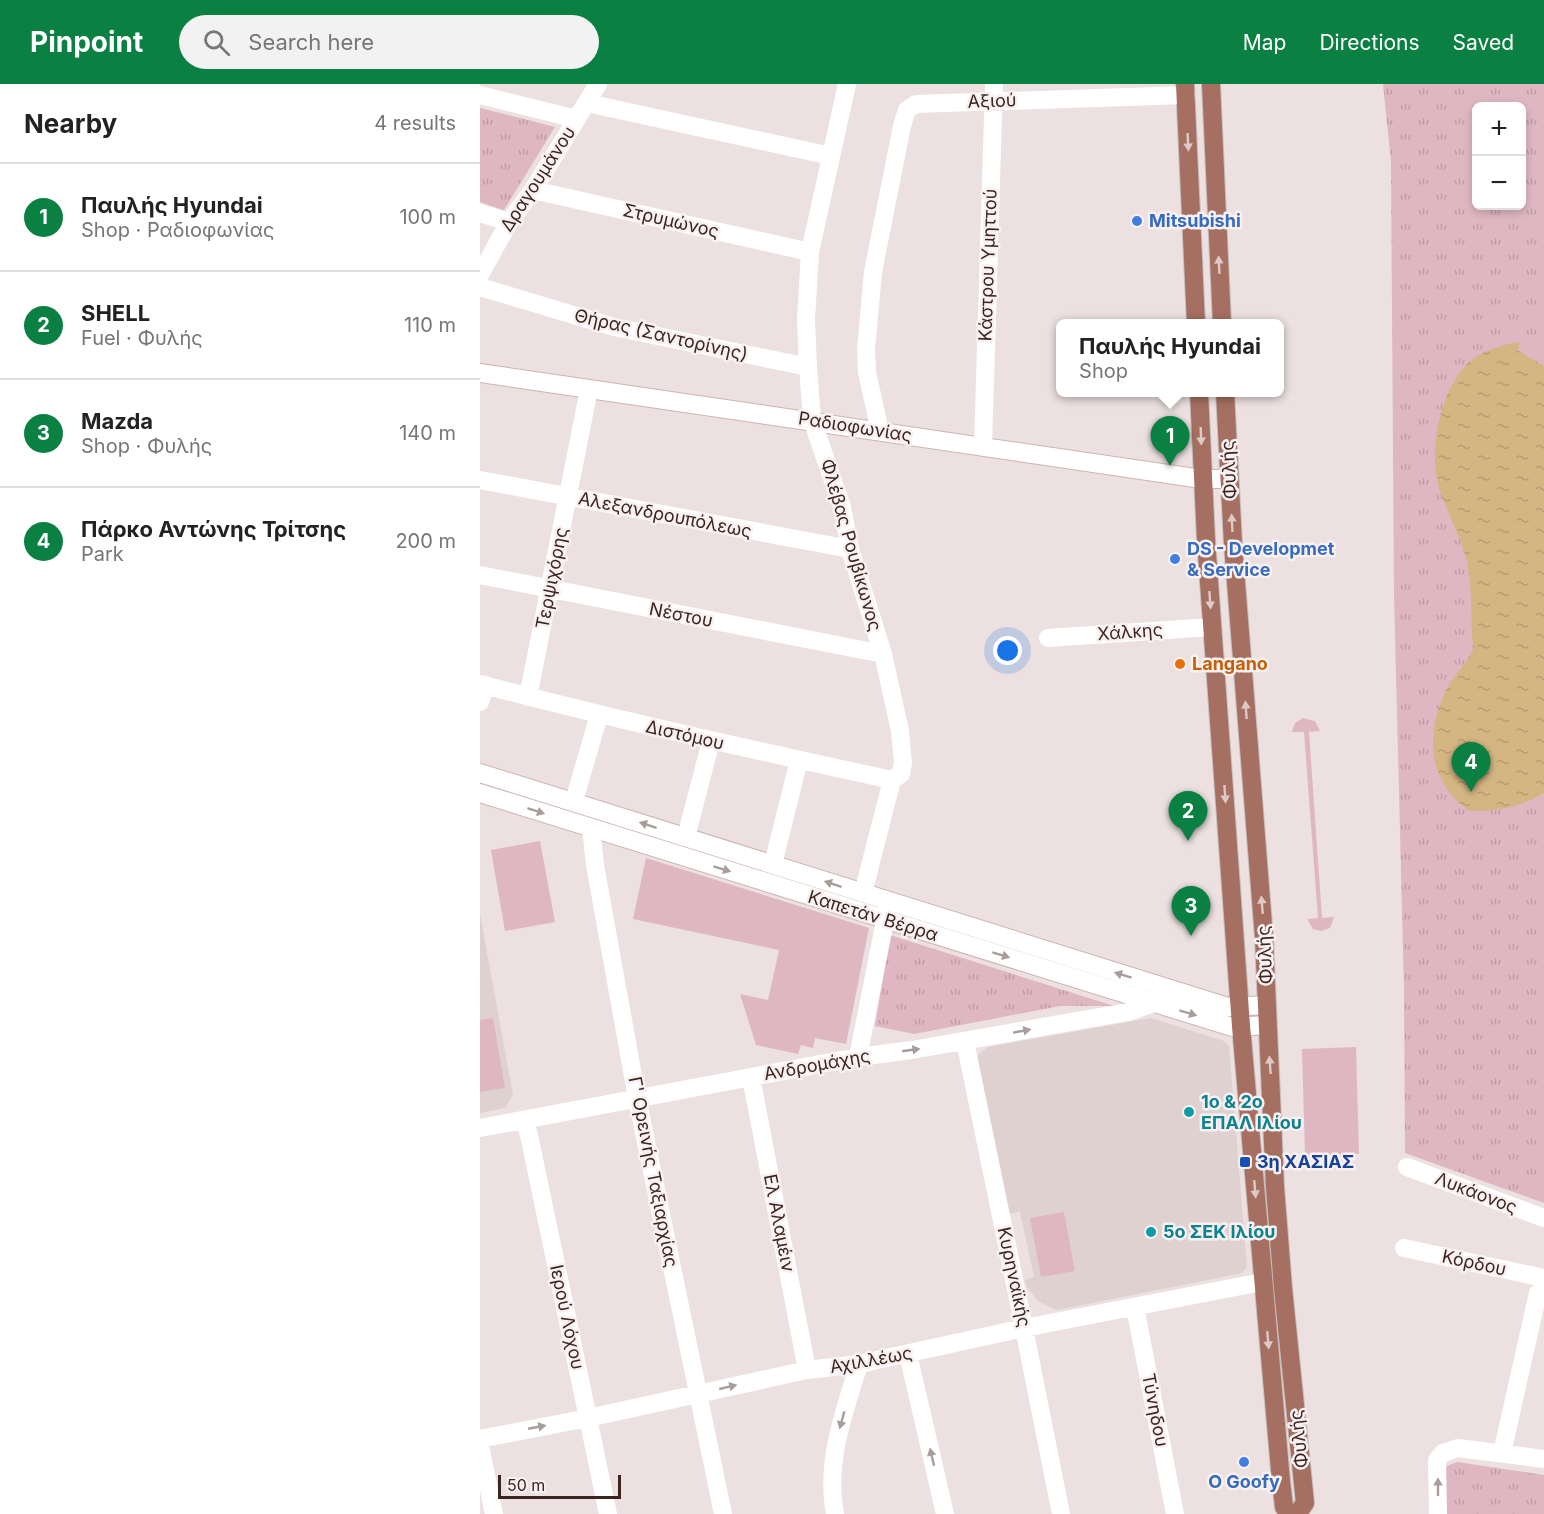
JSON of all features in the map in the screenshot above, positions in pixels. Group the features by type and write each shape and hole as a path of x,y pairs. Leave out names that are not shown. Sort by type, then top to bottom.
{"main road":[{"path":"1211,84 1222,319"},
{"path":"1186,89 1196,319"},
{"name":"Φυλής","path":"1199,397 1202,479 1241,1026 1281,1481 1284,1507 1290,1514"},
{"name":"Φυλής","path":"1225,397 1229,479 1264,938 1281,1254 1305,1503 1297,1514"}],"street":[{"name":"Δραγουμάνου","path":"480,275 509,222 533,190 598,84"},
{"name":"Φλέβας Ρουβίκωνος","path":"847,84 810,252 806,319 812,420 842,507 850,549 883,654 900,731 903,763 901,774 892,780 863,893"},
{"name":"Αξιού","path":"879,431 867,372 867,329 873,272 907,110 916,104 994,92 1186,89"},
{"name":"Κάστρου Υμηττού","path":"982,446 994,92"},
{"path":"480,95 577,119"},
{"path":"587,103 831,156"},
{"name":"Στρυμώνος","path":"533,190 810,252"},
{"path":"480,213 509,222"},
{"name":"Θήρας (Σαντορίνης)","path":"480,287 614,327 808,368"},
{"name":"Ραδιοφωνίας","path":"480,373 1202,479 1229,479"},
{"name":"Τερψιχόρης","path":"528,697 589,389"},
{"name":"Αλεξανδρουπόλεως","path":"480,480 850,549"},
{"name":"Νέστου","path":"480,575 883,654"},
{"name":"Χάλκης","path":"1048,638 1212,627"},
{"name":"Διστόμου","path":"482,690 528,697 711,741 892,780"},
{"path":"574,801 599,715"},
{"path":"686,837 711,741"},
{"path":"773,864 799,760"},
{"name":"Καπετάν Βέρρα","path":"480,774 574,801 889,901 908,918"},
{"name":"Καπετάν Βέρρα","path":"480,793 885,920 908,918 1228,1007 1267,1005"},
{"name":"Γ' Ορεινής Ταξιαρχίας","path":"591,828 595,865 637,1098 723,1514"},
{"path":"858,1057 889,901"},
{"name":"Καπετάν Βέρρα","path":"948,929 1154,1003 1232,1027 1268,1025"},
{"name":"Ανδρομάχης","path":"480,1128 858,1057 965,1041 1128,1012 1154,1003"},
{"name":"Κυρηναϊκής","path":"965,1041 1061,1514"},
{"name":"Ελ Αλαμέιν","path":"751,1077 807,1370"},
{"name":"Ιερού Λόχου","path":"524,1120 608,1514"},
{"name":"Λυκάονος","path":"1407,1167 1544,1218"},
{"name":"Κόρδου","path":"1404,1248 1544,1278"},
{"name":"Αχιλλέως","path":"480,1438 588,1418 807,1370 859,1364 1024,1328 1262,1281"},
{"path":"1502,1453 1536,1341 1539,1293 1544,1293"},
{"name":"Τύνηδου","path":"1135,1307 1175,1514"},
{"path":"908,1354 945,1514"},
{"path":"835,1514 832,1490 833,1464 840,1424 859,1364"},
{"path":"480,1446 494,1514"},
{"path":"1438,1514 1437,1460 1443,1453 1458,1448 1544,1459"}],"shaded area":[{"path":"480,914 513,1095 505,1108 480,1113"},
{"path":"1151,1018 1224,1041 1229,1046 1247,1267 1242,1273 1057,1310 1038,1301 1027,1287 1025,1280 1034,1277 1020,1212 1007,1214 977,1061 979,1054 988,1047"}],"green space":[{"path":"1383,84 1544,84 1544,1203 1405,1153 1404,990 1394,594 1391,162"},
{"path":"480,108 555,127 504,210 480,202"},
{"path":"1303,718 1315,721 1320,731 1309,732 1322,918 1334,917 1330,928 1321,931 1313,929 1307,919 1318,918 1304,732 1292,732 1295,723"},
{"path":"540,841 555,922 505,931 491,850"},
{"path":"646,858 869,928 846,1044 815,1038 813,1048 801,1045 798,1054 756,1045 740,994 768,1000 779,950 633,919"},
{"path":"890,936 1114,1006 1060,1006 914,1034 875,1026"},
{"path":"493,1018 505,1088 480,1092 480,1020"},
{"path":"1356,1047 1359,1154 1305,1155 1302,1049"},
{"path":"1064,1212 1075,1271 1041,1277 1030,1218"},
{"path":"1457,1462 1544,1475 1544,1514 1446,1514 1444,1471 1447,1466"}],"water":[{"path":"1516,342 1521,343 1517,350 1544,366 1544,793 1508,808 1469,811 1445,786 1434,756 1433,740 1439,707 1449,684 1474,647 1467,562 1437,480 1435,449 1441,414 1454,381 1463,368 1483,353"}],"place":[{"name":"Mitsubishi","path":"1137,221"},
{"name":"Παυλής Hyundai","path":"1170,466"},
{"name":"DS - Developmet & Service","path":"1175,559"},
{"name":"Langano","path":"1180,664"},
{"name":"Πάρκο Αντώνης Τρίτσης","path":"1471,792"},
{"name":"SHELL","path":"1188,841"},
{"name":"Mazda","path":"1191,936"},
{"name":"1ο & 2ο ΕΠΑΛ Ιλίου","path":"1189,1112"},
{"name":"3η ΧΑΣΙΑΣ","path":"1245,1162"},
{"name":"5ο ΣΕΚ Ιλίου","path":"1151,1232"},
{"name":"Ο Goofy","path":"1244,1462"}]}
